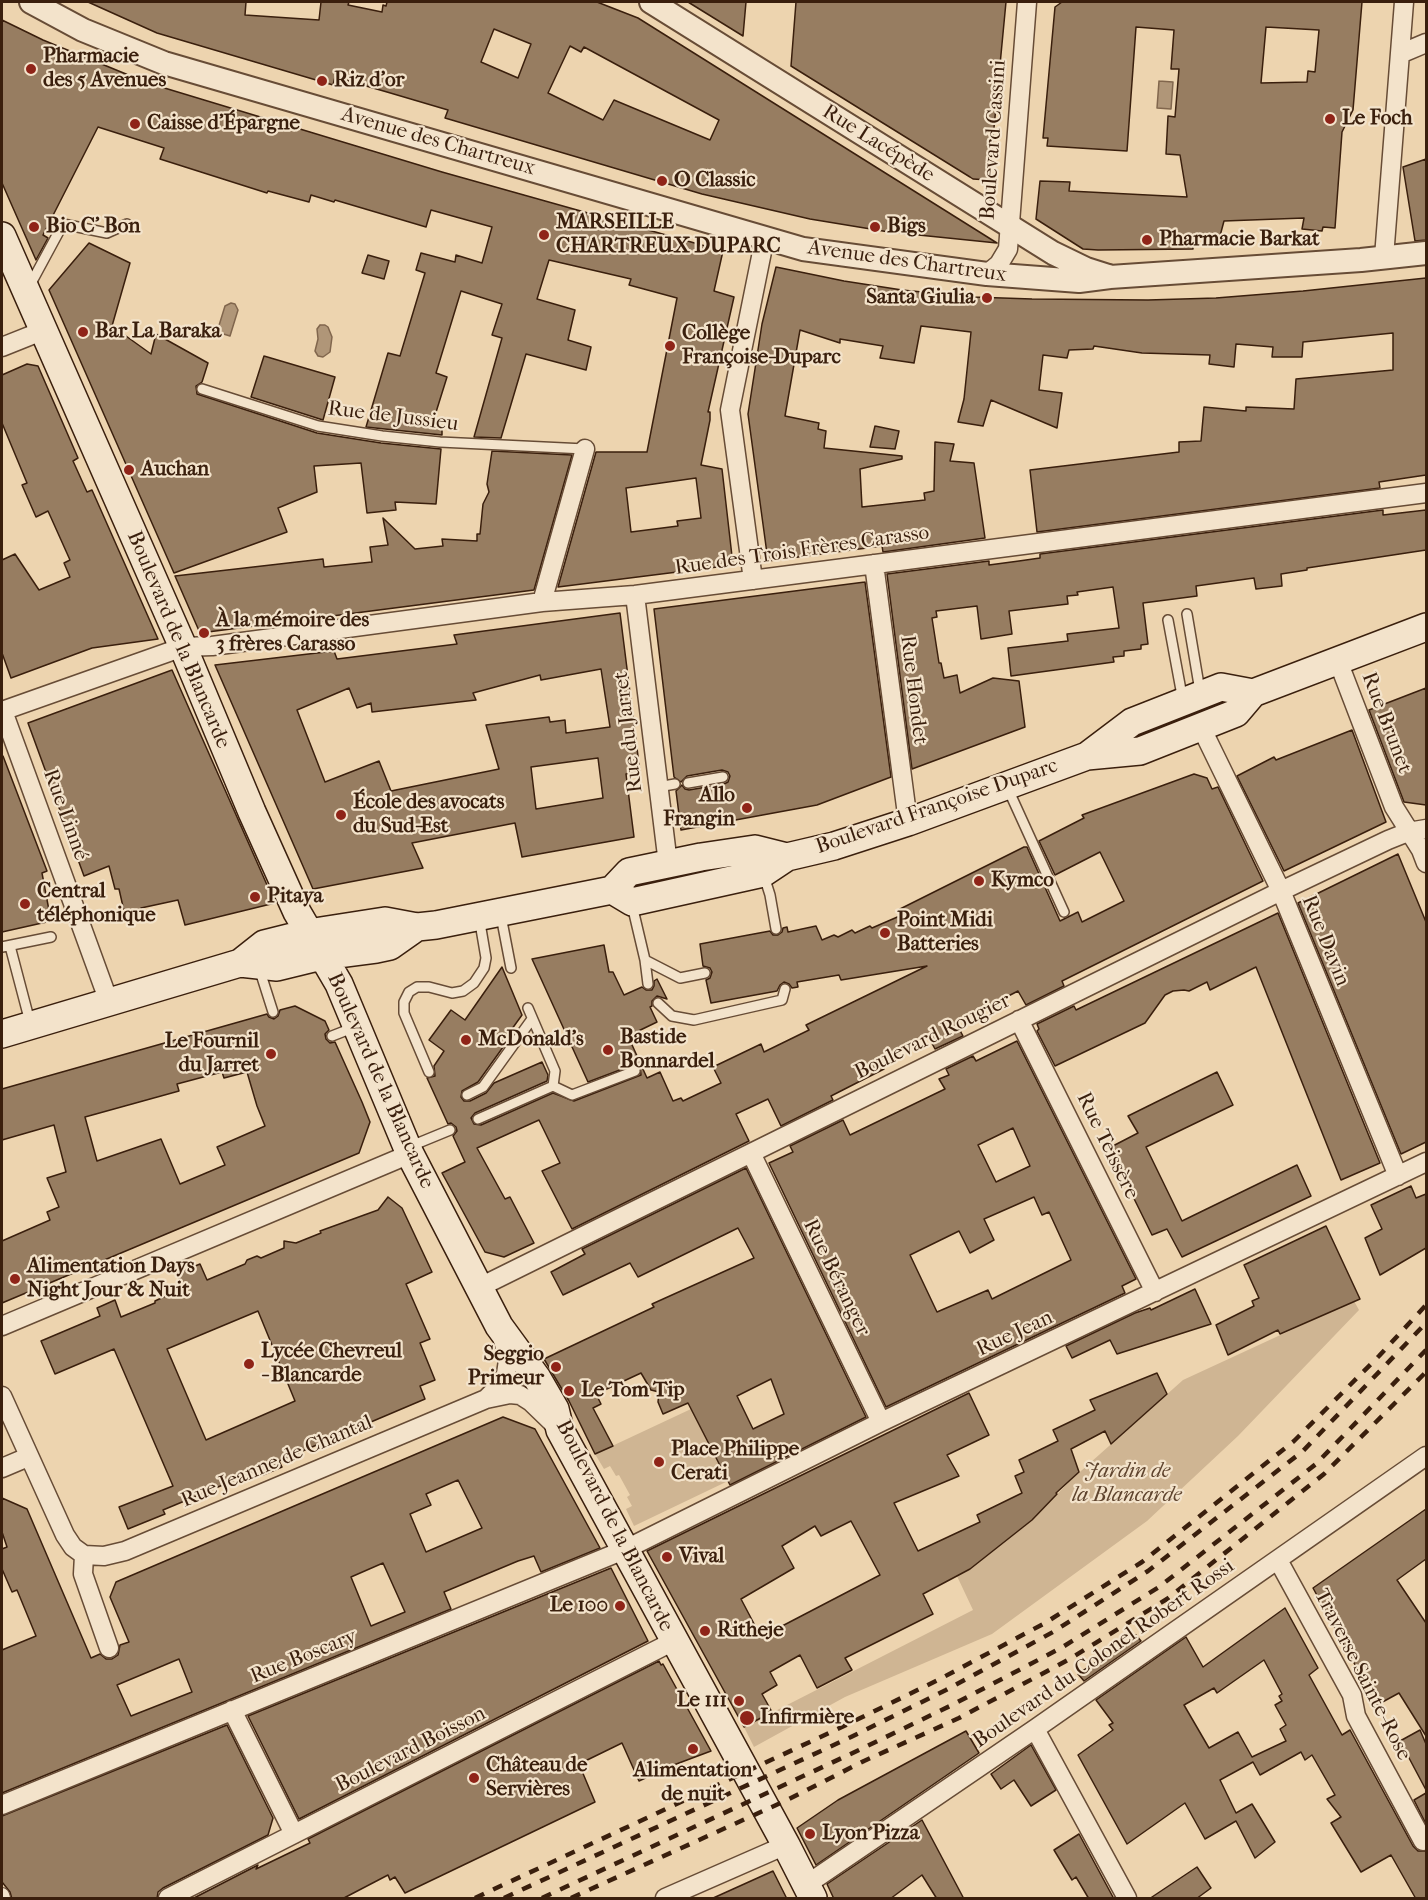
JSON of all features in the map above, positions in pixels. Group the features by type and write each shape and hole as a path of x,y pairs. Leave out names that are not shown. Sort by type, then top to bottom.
{"main road":[{"name":"Boulevard de la Blancarde","path":"2,236 183,647 252,812 308,933 339,984 345,1031 499,1326 537,1378 555,1409 560,1430 810,1892"},
{"name":"Boulevard Françoise Duparc","path":"249,965 264,944 308,933 385,921 417,927 490,913 622,896 763,873 787,857 834,846 908,822 1087,756 1140,751 1236,713 1253,693 1426,627"},
{"name":"Boulevard Françoise Duparc","path":"1087,756 1132,722 1192,698 1221,687 1253,693"},
{"name":"Boulevard Françoise Duparc","path":"622,896 628,872 755,849 787,857"},
{"name":"Boulevard Françoise Duparc","path":"2,1034 109,1002 249,965 277,967 322,956 390,946 417,927"}],"street":[{"name":"Avenue des Chartreux","path":"31,2 83,30 165,63 803,249 987,274 1079,281 1426,253"},
{"name":"Rue Lacépède","path":"651,2 1053,253 1086,269 1110,277"},
{"name":"Boulevard Cassini","path":"987,274 999,264 1008,249 1027,2"},
{"path":"1383,257 1404,2"},
{"path":"1400,54 1426,43"},
{"path":"753,580 730,410 765,237"},
{"path":"1047,279 1054,261 1053,253"},
{"path":"2,347 42,331"},
{"path":"542,602 585,448"},
{"name":"Rue des Trois Frères Carasso","path":"2,711 183,647 212,646 542,602 635,595 1426,493"},
{"name":"Rue Hondet","path":"873,564 908,822"},
{"name":"Rue du Jarret","path":"635,595 667,786 668,864"},
{"name":"Rue Brunet","path":"1338,662 1394,807 1417,830 1426,863"},
{"name":"Rue Linné","path":"2,711 109,1002"},
{"name":"Rue Davin","path":"1201,727 1281,891 1398,1176"},
{"name":"Boulevard Rougier","path":"480,1287 1281,891 1417,830"},
{"name":"Rue Teissère","path":"1019,1020 1155,1292"},
{"path":"2,1326 409,1151"},
{"name":"Rue Béranger","path":"751,1152 881,1422"},
{"name":"Rue Jean","path":"624,1550 881,1422 1426,1162"},
{"name":"Rue Jeanne de Chantal","path":"486,1399 500,1385 506,1374 508,1360 499,1326"},
{"name":"Rue Jeanne de Chantal","path":"84,1555 104,1556 125,1551 486,1399 510,1394 520,1395 531,1402 560,1430"},
{"path":"2,1396 65,1535 84,1555 83,1574 109,1648"},
{"name":"Boulevard du Colonel Robert Rossi","path":"810,1892 1035,1730 1426,1456"},
{"path":"2,1468 28,1457"},
{"name":"Rue Boscary","path":"2,1805 624,1550"},
{"name":"Traverse Sainte-Rose","path":"1278,1560 1352,1695 1356,1716 1423,1842"},
{"name":"Boulevard Boisson","path":"168,1899 674,1641"},
{"path":"232,1710 294,1834"},
{"path":"1035,1730 1127,1899"},
{"path":"665,1899 786,1845"}],"lane":[{"path":"26,292 63,224 107,233 127,224"},
{"name":"Rue de Jussieu","path":"202,389 318,426 371,435 440,442 585,448"},
{"path":"1187,614 1192,698"},
{"path":"1168,620 1192,698"},
{"path":"688,783 723,777"},
{"path":"1006,785 1064,912"},
{"path":"763,873 770,895 776,930"},
{"path":"622,896 645,960 648,984"},
{"path":"490,913 511,968"},
{"path":"429,1072 404,1013 404,1002 409,992 417,987 429,987 452,993 463,991 474,983 484,968 490,913"},
{"path":"31,1025 6,947 51,937"},
{"path":"645,960 680,978 705,974"},
{"path":"249,965 273,1012"},
{"path":"658,1003 672,1016 694,1020 782,1000 785,989"},
{"path":"528,1008 555,1071 553,1086"},
{"path":"467,1095 483,1087 532,1019"},
{"path":"478,1119 553,1086 572,1095 635,1071"},
{"path":"409,1151 450,1130"}],"green space":[{"name":"Jardin de la Blancarde","path":"1354,1301 1359,1310 1238,1436 1147,1521 992,1634 845,1697 754,1747 744,1727 973,1610 956,1574 976,1563 1034,1518 1072,1479 1183,1380"},
{"name":"Place Philippe Cerati","path":"691,1409 728,1481 634,1526 626,1509 632,1506 627,1497 630,1495 619,1475 616,1476 610,1466 604,1469 595,1454"}],"shaded area":[{"path":"1159,81 1173,82 1171,109 1157,108"},
{"path":"235,304 238,310 230,336 217,332 225,306"},
{"path":"320,325 328,327 332,337 330,352 323,357 318,356 315,351 318,339 317,329"}],"building":[{"path":"88,2 246,2 245,15 319,20 321,2 349,2 348,5 382,12 383,5 386,6 387,2 597,2 638,18 997,243 889,232 810,219 702,194 445,118 448,110 335,77 333,85 157,33","holes":["494,29 531,44 518,78 481,62","570,46 581,52 584,47 719,120 710,140 614,100 603,120 548,93"]},
{"path":"688,2 746,2 743,36"},
{"path":"796,2 1006,2 989,180 973,179 791,66"},
{"path":"1062,2 1362,2 1353,110 1342,132 1335,228 1323,227 1322,231 1302,229 1304,218 1224,221 1220,236 1192,238 1193,249 1098,250 1083,249 1036,219 1040,181 1070,182 1069,191 1187,197 1180,155 1166,154 1168,116 1175,117 1179,69 1171,69 1174,30 1136,27 1127,151 1047,146 1048,138 1043,138 1055,7","holes":["1266,27 1319,30 1315,72 1308,71 1307,82 1261,83"]},
{"path":"2,20 43,40 148,83 442,172 723,251 714,291 734,297 708,412 710,412 710,420 701,465 722,469 733,565 558,587 596,452 647,452 677,298 629,285 631,279 549,260 537,299 575,310 568,340 591,347 586,370 526,354 501,438 474,437 502,338 492,335 502,304 461,291 436,373 447,377 432,425 442,427 442,435 366,427 388,353 400,356 425,273 416,270 421,253 455,262 456,255 482,263 492,227 431,210 426,227 335,200 334,202 311,195 309,202 268,191 267,193 160,159 164,148 98,127 43,235 48,238 36,260 2,183","holes":["696,478 701,518 677,521 678,526 631,532 626,488"]},
{"path":"1426,159 1426,240 1415,241 1403,167"},
{"path":"89,243 130,263 112,326 151,354 156,334 208,363 202,382 196,386 197,394 317,433 441,449 436,504 395,502 396,510 367,513 361,463 314,466 317,492 278,508 287,532 174,573 49,290"},
{"path":"368,255 389,261 384,279 362,273"},
{"path":"776,267 902,290 973,297 1032,299 1216,298 1426,278 1426,475 1379,482 1380,488 1037,532 1030,470 1179,452 1179,442 1201,441 1204,407 1246,411 1246,407 1294,409 1296,379 1393,370 1393,333 1303,342 1302,357 1272,357 1273,347 1236,344 1234,367 1209,364 1210,355 1142,353 1094,346 1093,349 1069,350 1067,358 1043,355 1039,390 1062,393 1057,428 991,400 983,426 958,422 964,399 971,332 921,326 914,363 880,358 883,346 840,339 840,343 800,330 785,416 819,423 818,429 826,431 824,448 902,456 902,459 860,469 862,507 925,500 924,493 934,491 935,442 954,444 950,461 974,463 985,538 883,552 882,546 768,561 748,414 762,324"},
{"path":"264,356 335,377 323,420 251,397"},
{"path":"27,364 38,366 78,458 73,461 87,492 92,490 158,639 92,648 11,678 2,653 2,560 15,554 39,590 70,577 64,563 70,560 48,511 36,517 22,485 27,483 2,423 2,375"},
{"path":"875,426 899,431 895,449 870,447"},
{"path":"492,451 572,455 534,590 200,633 175,576 323,559 324,567 372,562 370,547 388,545 383,518 415,549 443,546 442,539 477,541 477,534 480,534 483,504 489,492 487,484"},
{"path":"1383,510 1383,515 1426,510 1426,550 1281,574 1282,586 1256,589 1254,578 1196,586 1197,596 1143,603 1148,644 1141,645 1141,649 1124,651 1124,656 1113,657 1114,662 1011,676 1008,648 1068,641 1067,634 1119,628 1113,587 1077,592 1078,595 1067,596 1068,604 1009,611 1012,634 981,639 977,606 936,611 937,617 932,618 939,663 941,663 944,678 957,675 960,693 993,678 1019,681 1025,727 912,769 887,574 989,561 989,565 1040,558 1040,554"},
{"path":"865,582 891,777 817,805 681,830 676,791 682,785 689,790 724,784 728,782 730,776 728,772 722,770 687,776 681,782 674,777 654,609"},
{"path":"620,613 640,772 626,774 634,837 522,857 515,823 412,843 423,868 313,889 215,665 334,651 337,659 457,644 454,635","holes":["601,669 610,727 566,733 565,720 550,722 549,717 486,725 499,769 391,791 379,761 325,782 297,710 349,688 357,708 371,703 372,712 476,700 473,693 540,675 541,680","598,758 603,798 536,809 531,767"]},
{"path":"172,670 275,903 185,925 178,900 141,908 142,917 126,920 119,889 115,889 109,866 84,876 28,723"},
{"path":"1426,688 1426,805 1404,802 1369,710"},
{"path":"1352,730 1386,822 1284,871 1237,776 1274,757 1276,760"},
{"path":"2,756 47,871 42,873 51,921 2,932"},
{"path":"1194,774 1207,778 1212,789 1218,787 1263,881 1062,981 1064,986 1026,1005 1018,991 956,1023 963,1036 935,1049 928,1036 880,1060 884,1069 831,1096 833,1100 781,1126 768,1099 736,1114 749,1141 572,1229 542,1171 560,1163 539,1120 477,1148 505,1199 510,1197 534,1243 504,1257 485,1252 442,1173 465,1162 453,1136 457,1131 456,1127 451,1123 448,1124 427,1078 435,1076 434,1066 444,1051 429,1040 451,1010 465,1020 502,967 522,1015 509,1033 511,1036 478,1082 462,1091 461,1097 464,1101 470,1101 486,1093 494,1083 542,1062 548,1075 547,1081 475,1113 471,1118 474,1124 481,1125 553,1093 574,1101 641,1075 640,1066 633,1065 588,1082 532,959 604,945 609,972 613,972 624,995 642,987 652,990 654,981 657,979 667,999 657,996 652,1001 650,1007 657,1022 628,1036 647,1078 660,1072 673,1101 681,1098 683,1101 721,1083 713,1067 761,1044 764,1052 809,1030 806,1025 927,966 841,980 839,975 797,982 798,987 792,988 784,982 777,991 711,1003 706,980 710,978 712,972 710,968 703,966 700,944 770,931 773,935 778,935 783,928 787,927 788,932 816,926 822,940 834,935 838,937 852,930 855,933 870,926 872,928 902,915 900,909 1024,847 1027,847 1060,921 1078,912 1082,922 1124,901 1100,852 1055,875 1039,841 1084,818 1082,815"},
{"path":"1398,854 1426,922 1426,1142 1401,1154 1298,903"},
{"path":"1278,913 1380,1163 1341,1180 1256,967 1210,990 1207,982 1189,991 1173,991 1165,995 1145,1023 1055,1066 1037,1031 1039,1029 1037,1024 1074,1006 1076,1010"},
{"path":"295,1006 325,1021 329,1030 325,1034 326,1039 330,1043 335,1042 370,1122 359,1153 2,1303 2,1241 50,1220 47,1212 59,1207 47,1178 66,1172 54,1125 2,1140 2,1089 267,1014 274,1019 280,1010","holes":["222,1072 224,1078 247,1072 265,1126 217,1147 225,1165 180,1184 161,1139 97,1161 85,1117 179,1091 177,1084"]},
{"path":"1017,1041 1136,1279 1122,1286 1125,1293 886,1407 769,1163 793,1152 790,1146 843,1120 850,1135 945,1089 939,1079 949,1075 946,1069 973,1056 976,1061","holes":["1013,1128 1030,1166 996,1182 978,1145","1034,1197 1042,1215 1049,1212 1071,1260 992,1299 988,1290 937,1312 910,1255 959,1231 970,1253 994,1240 984,1219"]},
{"path":"1217,1072 1233,1105 1146,1147 1182,1221 1297,1165 1311,1196 1182,1257 1167,1229 1152,1235 1109,1148 1138,1133 1128,1116"},
{"path":"746,1168 866,1417 730,1485 688,1403 663,1414 658,1402 659,1392 651,1390 641,1373 596,1394 601,1404 593,1408 613,1446 595,1454 569,1401 544,1359 654,1307 652,1304 754,1258 738,1228 638,1277 630,1263 563,1295 551,1272 585,1254 582,1249","holes":["771,1379 784,1414 753,1429 737,1396"]},
{"path":"1411,1186 1416,1198 1426,1194 1426,1248 1380,1275 1365,1238 1382,1229 1371,1205"},
{"path":"388,1197 402,1208 432,1272 406,1284 430,1339 420,1343 435,1380 420,1386 425,1399 279,1461 282,1467 263,1475 261,1469 163,1510 165,1514 128,1529 119,1507 173,1486 114,1349 55,1374 41,1341 100,1316 97,1308 115,1300 121,1317 155,1303 185,1287 176,1274 200,1264 207,1280 245,1264 247,1260 257,1256 261,1258 284,1248 284,1241 296,1243 321,1233 320,1231 378,1210","holes":["258,1311 295,1401 206,1440 167,1349"]},
{"path":"1326,1226 1360,1299 1280,1334 1278,1330 1228,1355 1216,1325 1254,1306 1252,1301 1259,1298 1244,1265"},
{"path":"1195,1289 1211,1324 1117,1354 1110,1340 1072,1358 1066,1346 1135,1313 1150,1308 1151,1310"},
{"path":"1157,1373 1167,1394 1111,1444 1105,1431 1071,1449 1079,1472 1032,1520 970,1569 923,1594 933,1614 845,1658 852,1670 817,1688 800,1655 770,1672 777,1685 762,1694 772,1712 744,1727 647,1551 969,1393 989,1435 947,1455 959,1476 894,1503 918,1551 980,1522 977,1515 1022,1493 1015,1476 1024,1472 1019,1460 1058,1441 1053,1430 1095,1410 1090,1400","holes":["851,1521 880,1575 761,1637 741,1599 794,1568 782,1546 815,1526 821,1536"]},
{"path":"503,1417 535,1429 600,1548 541,1572 534,1556 518,1561 444,1592 451,1609 2,1793 2,1650 36,1636 17,1590 12,1592 2,1569 2,1549 7,1547 2,1532 2,1498 27,1509 91,1658 100,1654 106,1659 112,1659 118,1655 120,1645 129,1642 110,1597 116,1582","holes":["458,1480 482,1528 426,1552 410,1514 431,1505 426,1494","383,1563 405,1612 371,1626 351,1577","179,1659 192,1692 131,1716 117,1685"]},
{"path":"1426,1509 1426,1559 1397,1580 1426,1623 1426,1736 1399,1693 1377,1705 1313,1588"},
{"path":"611,1568 648,1641 299,1819 248,1716"},
{"path":"1285,1608 1318,1668 1309,1675 1342,1735 1350,1730 1413,1846 1418,1851 1426,1851 1426,1899 1416,1899 1391,1855 1361,1872 1331,1823 1341,1817 1327,1799 1335,1795 1312,1755 1305,1760 1301,1752 1260,1775 1253,1762 1220,1780 1236,1813 1252,1804 1275,1842 1255,1858 1236,1821 1205,1839 1185,1803 1127,1844 1078,1755 1113,1730 1109,1725 1113,1723 1096,1700 1186,1637 1203,1667","holes":["1264,1660 1282,1694 1279,1696 1282,1701 1275,1705 1286,1725 1280,1729 1286,1741 1252,1757 1238,1732 1209,1748 1184,1705 1214,1688 1217,1693"]},
{"path":"1136,1635 1141,1641 1084,1681 1078,1674 1101,1659 1103,1661"},
{"path":"659,1661 661,1665 663,1664 711,1751 639,1781 622,1743 579,1764 595,1802 405,1893 395,1877 390,1880 388,1875 342,1899 192,1899 258,1865 256,1869 310,1843 308,1839"},
{"path":"227,1725 273,1818 268,1835 163,1888 158,1892 157,1899 12,1899 10,1892 2,1882 2,1816"},
{"path":"1420,1730 1426,1744 1426,1790 1400,1741"},
{"path":"966,1731 979,1753 816,1865 797,1828 838,1800"},
{"path":"1031,1745 1056,1790 1031,1806 1014,1780 1001,1789 991,1774"},
{"path":"1426,1793 1426,1824 1414,1800"},
{"path":"922,1820 964,1899 937,1899 922,1875 890,1899 834,1899 827,1884"},
{"path":"1079,1834 1114,1899 1089,1899 1076,1877 1072,1880 1054,1850"},
{"path":"1197,1867 1211,1888 1196,1899 1149,1899"},
{"path":"773,1871 787,1899 711,1899"}],"railway":[{"path":"475,1898 844,1726 938,1680 1045,1623 1142,1562 1294,1441 1426,1305"},
{"path":"504,1898 851,1737 946,1690 1053,1632 1148,1571 1303,1451 1426,1323"},
{"path":"542,1898 859,1750 1061,1648 1159,1587 1316,1464 1426,1350"},
{"path":"571,1898 785,1801 864,1761 959,1718 1068,1660 1167,1599 1324,1474 1426,1372"}],"place":[{"name":"Pharmacie des 5 Avenues","path":"31,69"},
{"name":"Riz d'or","path":"322,81"},
{"name":"Le Foch","path":"1330,119"},
{"name":"Caisse d'Épargne","path":"135,124"},
{"name":"O Classic","path":"662,181"},
{"name":"Bio C' Bon","path":"34,227"},
{"name":"Bigs","path":"875,227"},
{"name":"MARSEILLE CHARTREUX DUPARC","path":"544,235"},
{"name":"Pharmacie Barkat","path":"1147,240"},
{"name":"Santa Giulia","path":"987,298"},
{"name":"Bar La Baraka","path":"83,332"},
{"name":"Collège Françoise-Duparc","path":"670,346"},
{"name":"Auchan","path":"129,470"},
{"name":"À la mémoire des 3 frères Carasso","path":"204,633"},
{"name":"Allo Frangin","path":"747,808"},
{"name":"École des avocats du Sud-Est","path":"341,815"},
{"name":"Kymco","path":"979,881"},
{"name":"Pitaya","path":"255,897"},
{"name":"Central téléphonique","path":"25,904"},
{"name":"Point Midi Batteries","path":"885,933"},
{"name":"McDonald's","path":"466,1040"},
{"name":"Bastide Bonnardel","path":"608,1050"},
{"name":"Le Fournil du Jarret","path":"271,1054"},
{"name":"Alimentation Days Night Jour & Nuit","path":"15,1279"},
{"name":"Lycée Chevreul - Blancarde","path":"249,1364"},
{"name":"Seggio Primeur","path":"556,1367"},
{"name":"Le Tom Tip","path":"569,1391"},
{"name":"Place Philippe Cerati","path":"659,1462"},
{"name":"Vival","path":"667,1557"},
{"name":"Le 100","path":"620,1606"},
{"name":"Ritheje","path":"705,1631"},
{"name":"Le 111","path":"739,1701"},
{"name":"Infirmière","path":"747,1718"},
{"name":"Alimentation de nuit","path":"693,1749"},
{"name":"Château de Servières","path":"474,1778"},
{"name":"Lyon Pizza","path":"810,1834"}]}
